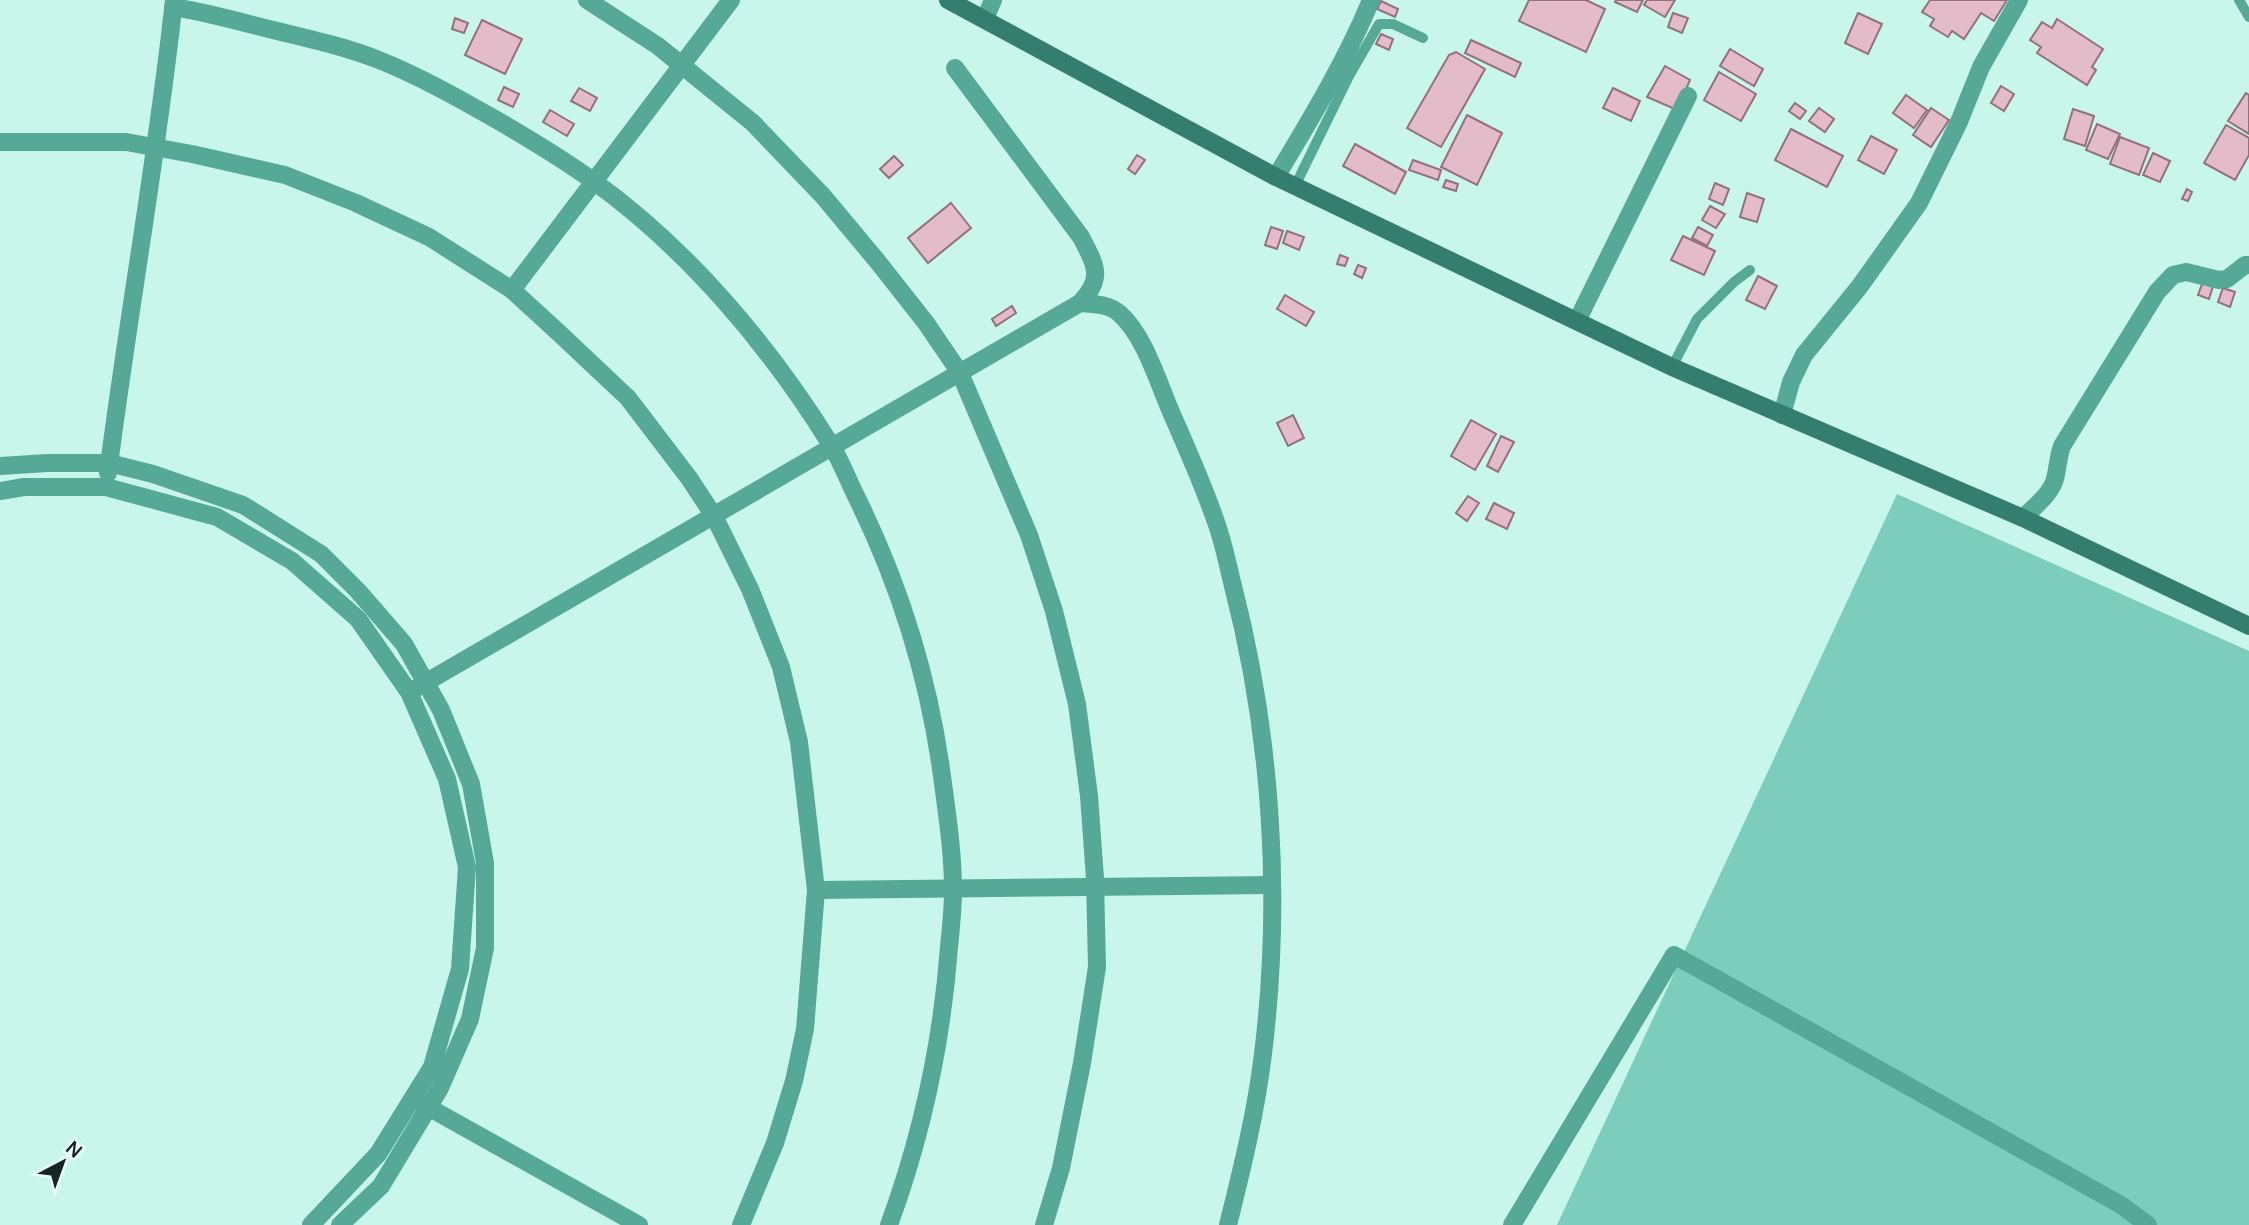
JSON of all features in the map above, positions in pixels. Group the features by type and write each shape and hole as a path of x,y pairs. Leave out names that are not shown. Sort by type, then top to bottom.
{"street":[{"path":"587,0 658,46 753,123 823,196 862,243 926,323 960,373 1029,535 1054,611 1077,704 1096,878 1097,967 1082,1063 1061,1168 1044,1225"},
{"path":"512,290 731,0"},
{"path":"948,0 1276,177 1672,367 2023,518 2249,626"},
{"path":"985,19 993,0"},
{"path":"1276,177 1363,21 1371,0"},
{"path":"1783,415 1791,383 1804,355 1860,286 1919,203 1959,122 1981,67 2018,0"},
{"path":"106,487 156,148 174,3 317,40 379,60 530,139 593,181 649,226 704,279 765,349 832,447 868,520 900,598 924,675 937,739 951,839 953,891 946,988 929,1091 909,1171 889,1225"},
{"path":"409,692 1080,303 1093,289 1097,276 1092,258 1081,237 955,68"},
{"path":"1577,321 1688,96"},
{"path":"0,142 126,142 285,175 356,202 429,237 512,290 628,398 689,478 714,516 750,589 781,667 800,754 816,890 805,1028 794,1081 775,1143 741,1225"},
{"path":"2023,518 2055,482 2058,455 2062,446 2157,292 2173,275 2186,272 2219,280 2227,279 2249,265"},
{"path":"1080,303 1103,304 1119,313 1136,334 1192,461 1217,526 1243,624 1258,701 1268,790 1270,963 1263,1055 1247,1146 1228,1225"},
{"path":"0,466 109,463 153,474 243,505 321,554 358,591 404,644 441,710 471,784 485,863 485,948 470,1020 429,1108 381,1186 340,1225"},
{"path":"0,491 24,487 106,487 216,517 292,561 358,619 409,692 447,779 467,867 460,969 432,1067 378,1154 311,1225"},
{"path":"816,890 1271,885"},
{"path":"1512,1225 1674,955 2121,1205 2148,1225"},
{"path":"413,1098 639,1225"}],"lane":[{"path":"2239,0 2249,18"},
{"path":"1295,186 1349,76 1379,24 1393,24 1423,38"},
{"path":"1672,367 1697,320 1734,282 1750,270"}],"green space":[{"path":"1897,494 2249,651 2249,1225 1557,1225"}],"building":[{"path":"1529,0 1586,0 1605,9 1586,52 1519,21"},
{"path":"1643,0 1637,12 1615,2"},
{"path":"1647,0 1675,0 1665,17 1644,5"},
{"path":"1930,0 2007,0 1994,21 1981,13 1964,39 1952,31 1948,37 1930,26 1934,19 1922,12"},
{"path":"1381,1 1398,9 1395,17 1377,9"},
{"path":"1673,13 1688,18 1682,33 1668,27"},
{"path":"1858,13 1882,24 1868,54 1845,43"},
{"path":"455,18 468,23 464,33 452,29"},
{"path":"2057,19 2103,49 2092,67 2096,70 2087,85 2037,53 2041,47 2030,40 2042,22 2052,28"},
{"path":"482,20 522,39 505,74 465,55"},
{"path":"1381,34 1393,39 1389,50 1376,44"},
{"path":"1471,40 1521,63 1515,77 1465,53"},
{"path":"1730,49 1763,69 1754,86 1720,66"},
{"path":"1456,52 1485,69 1441,147 1407,128 1449,55"},
{"path":"1665,66 1690,80 1677,110 1647,97"},
{"path":"1719,72 1756,94 1741,121 1704,100"},
{"path":"2001,86 2014,94 2004,111 1991,103"},
{"path":"504,87 519,94 513,107 498,100"},
{"path":"579,88 597,98 590,111 571,101"},
{"path":"1613,88 1640,101 1631,121 1603,108"},
{"path":"2246,93 2249,95 2249,134 2228,121"},
{"path":"1906,95 1927,110 1914,128 1893,113"},
{"path":"1795,103 1806,111 1800,119 1789,111"},
{"path":"1819,108 1834,119 1825,132 1809,121"},
{"path":"1931,108 1949,120 1931,147 1913,135"},
{"path":"2073,109 2094,116 2085,146 2064,139"},
{"path":"550,110 574,124 567,136 543,122"},
{"path":"1467,115 1502,133 1477,185 1441,167"},
{"path":"2097,124 2120,134 2108,159 2086,150"},
{"path":"2226,125 2249,138 2249,155 2235,180 2204,163"},
{"path":"1791,129 1843,156 1827,187 1775,160"},
{"path":"1871,136 1897,150 1884,174 1858,160"},
{"path":"2120,137 2149,148 2139,175 2110,164"},
{"path":"1355,144 1406,172 1395,194 1343,166"},
{"path":"2153,153 2170,161 2160,182 2143,175"},
{"path":"1137,155 1145,160 1135,174 1128,169"},
{"path":"894,156 903,165 889,178 880,169"},
{"path":"1413,160 1441,170 1438,180 1409,170"},
{"path":"1446,180 1458,184 1456,191 1443,187"},
{"path":"1715,183 1729,189 1723,205 1709,199"},
{"path":"2187,189 2192,192 2188,201 2182,199"},
{"path":"1747,193 1764,199 1757,222 1740,217"},
{"path":"951,203 971,228 928,263 908,238"},
{"path":"1710,206 1725,214 1716,228 1702,220"},
{"path":"1271,227 1283,231 1277,249 1265,245"},
{"path":"1698,227 1713,235 1707,246 1692,238"},
{"path":"1287,231 1304,237 1299,250 1283,243"},
{"path":"1683,236 1715,251 1704,275 1671,260"},
{"path":"1340,255 1348,258 1345,266 1337,264"},
{"path":"1358,265 1366,268 1362,278 1354,274"},
{"path":"1758,276 1777,286 1765,309 1746,300"},
{"path":"2204,279 2214,283 2209,299 2198,295"},
{"path":"2223,288 2235,292 2230,307 2218,302"},
{"path":"1285,295 1314,312 1306,326 1277,309"},
{"path":"1012,306 1016,313 996,326 992,319"},
{"path":"1293,415 1304,438 1288,446 1277,423"},
{"path":"1471,420 1496,434 1475,470 1451,456"},
{"path":"1501,436 1514,442 1498,472 1487,466"},
{"path":"1468,496 1479,503 1467,521 1456,513"},
{"path":"1494,503 1514,513 1507,529 1486,519"}]}
